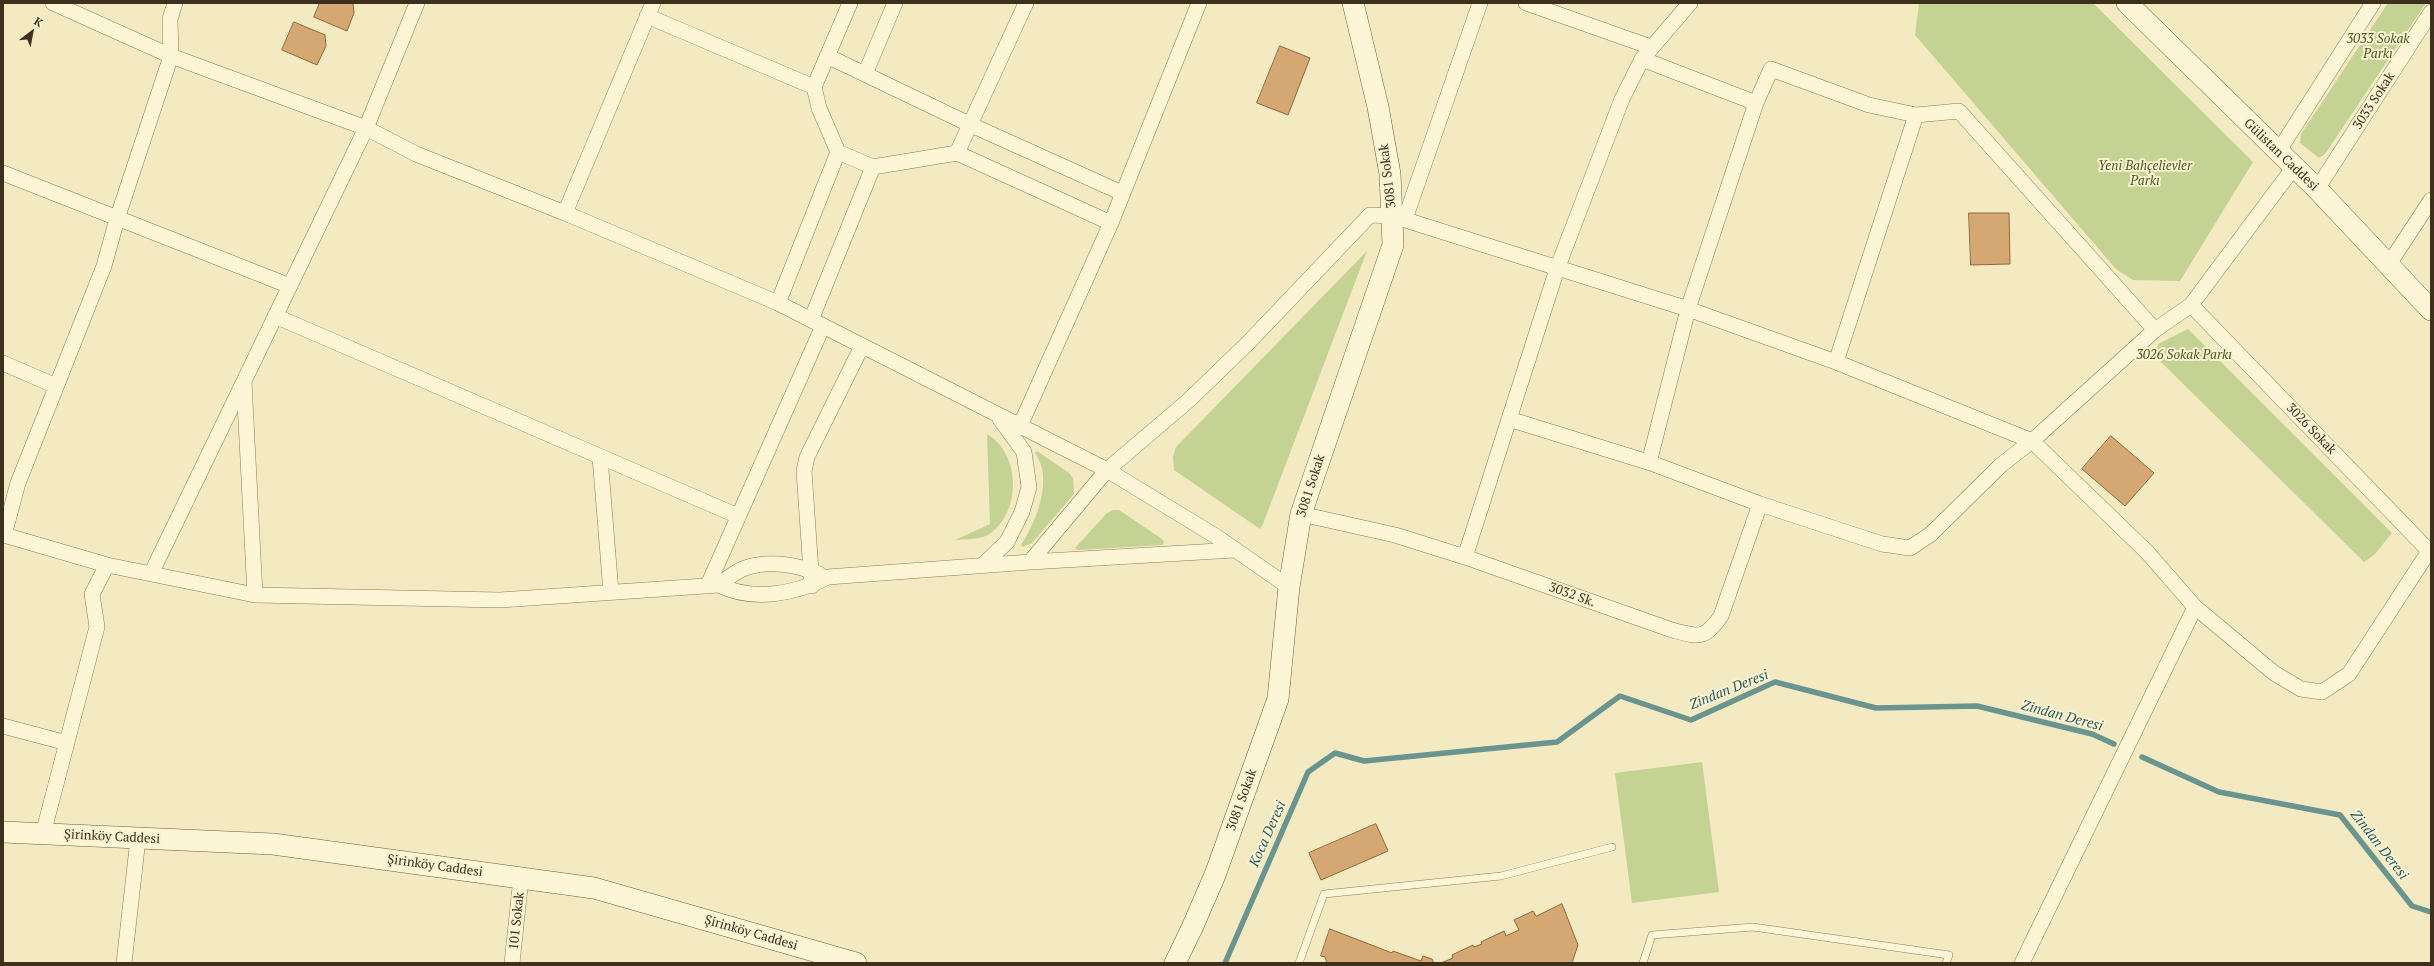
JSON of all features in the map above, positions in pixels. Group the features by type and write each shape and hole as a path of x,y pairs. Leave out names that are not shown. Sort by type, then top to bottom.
{"street":[{"path":"53,3 172,56 366,128 416,154 565,213 778,303 1107,470 1235,550 1289,587"},
{"path":"175,3 170,19 172,56 117,219 104,266 18,483 4,535 107,565 255,596 500,600 713,585 752,594 792,592 812,586 828,577 983,565 1235,550"},
{"path":"151,574 366,128 417,3"},
{"path":"850,3 814,87 819,108 838,152 873,167 958,153 1111,223"},
{"path":"865,74 895,3"},
{"path":"958,153 969,124 1026,3"},
{"path":"1020,426 1111,223 1199,3"},
{"path":"1399,218 1480,3"},
{"path":"1526,3 1651,47"},
{"path":"1465,557 1557,269 1622,99 1642,60 1651,47 1690,3"},
{"name":"Gülistan Caddesi","path":"2127,3 2317,189 2431,310"},
{"path":"2278,152 2373,3"},
{"name":"3081 Sokak","path":"1174,963 1192,928 1215,875 1278,699 1289,587 1301,514 1393,245 1399,218 1380,122 1350,4"},
{"path":"565,213 650,9 814,87"},
{"name":"3033 Sokak","path":"2317,189 2431,12"},
{"path":"827,56 969,124 1122,193"},
{"path":"1642,60 1756,103"},
{"path":"1651,463 1650,459 1688,309 1756,103 1771,69 1869,105 1916,115 1959,111 2156,330"},
{"path":"1836,362 1916,115"},
{"path":"778,303 838,152"},
{"path":"713,585 738,516 817,323 873,167"},
{"path":"1509,419 1651,463 1760,504 1882,544 1910,548 1931,534 2001,466 2032,441 2156,330 2191,305 2294,167"},
{"path":"3,174 290,286"},
{"path":"2389,264 2431,200"},
{"path":"1030,562 1107,470 1189,400 1248,343 1370,215 1399,218 1688,309 1836,362 2032,441 2147,552 2195,607 2274,673 2301,689 2322,692 2349,674 2430,552"},
{"name":"3026 Sokak","path":"2191,305 2430,552"},
{"path":"275,316 738,516"},
{"path":"812,586 804,471 807,457 862,346"},
{"path":"3,363 56,386"},
{"path":"244,381 255,596"},
{"path":"983,565 1007,542 1022,512 1029,487 1024,452 996,414"},
{"path":"600,457 611,592"},
{"name":"3032 Sk.","path":"1301,514 1395,535 1465,557 1672,630 1694,636 1710,631 1720,616 1760,504"},
{"path":"43,834 97,628 92,594 107,565"},
{"path":"713,585 734,573 753,566 793,565 828,577"},
{"path":"2022,963 2195,607"},
{"path":"3,726 67,743"},
{"name":"Şirinköy Caddesi","path":"3,832 273,844 594,888 856,963"},
{"path":"124,963 138,839"},
{"name":"101 Sokak","path":"512,963 521,878"}],"lane":[{"path":"1299,963 1324,894 1501,876 1612,847"},
{"path":"1643,963 1652,935 1753,927 1949,955 1946,963"}],"green space":[{"name":"Yeni Bahçelievler Parkı","path":"1919,3 2093,3 2253,162 2180,281 2133,280 2116,269 1915,35"},
{"name":"3033 Sokak Parkı","path":"2388,3 2426,3 2325,154 2319,158 2300,143 2301,134"},
{"path":"1367,251 1260,529 1174,470 1173,457 1176,447"},
{"name":"3026 Sokak Parkı","path":"2188,329 2392,533 2375,554 2364,562 2161,362 2156,353 2158,344"},
{"path":"987,434 998,443 1006,454 1011,468 1013,482 1012,497 1008,510 1001,523 991,533 974,539 955,540 990,524"},
{"path":"1037,451 1069,473 1073,478 1074,494 1032,543 1023,547 1021,545 1027,536 1037,513 1043,487 1043,475 1040,463 1035,453"},
{"path":"1113,510 1119,510 1162,539 1164,542 1163,545 1078,550 1075,548 1107,513"},
{"path":"1702,762 1719,892 1632,903 1615,773"}],"building":[{"path":"320,3 353,3 354,13 347,31 314,17"},
{"path":"294,22 325,35 326,46 317,65 282,50"},
{"path":"1280,46 1310,58 1288,115 1257,103"},
{"path":"1969,213 2009,213 2010,264 1971,265"},
{"path":"2111,436 2154,473 2125,506 2082,469"},
{"path":"1376,824 1388,851 1321,880 1309,853"},
{"path":"1562,904 1578,945 1572,963 1441,963 1453,958 1452,955 1473,945 1474,947 1482,944 1481,942 1504,931 1506,936 1519,930 1514,920 1533,911 1536,916"},
{"path":"1330,929 1392,953 1393,951 1421,961 1423,956 1432,959 1434,963 1327,963 1325,957 1321,956"}],"waterway":[{"name":"Zindan Deresi","path":"1225,963 1308,772 1335,753 1364,761 1557,742 1620,696 1691,720 1775,682 1876,708 1977,706 2092,734 2114,744"},
{"name":"Zindan Deresi","path":"2142,757 2219,792 2340,815 2412,906 2431,912"}],"water label":[{"name":"Koca Deresi","path":"1268,834"}]}
